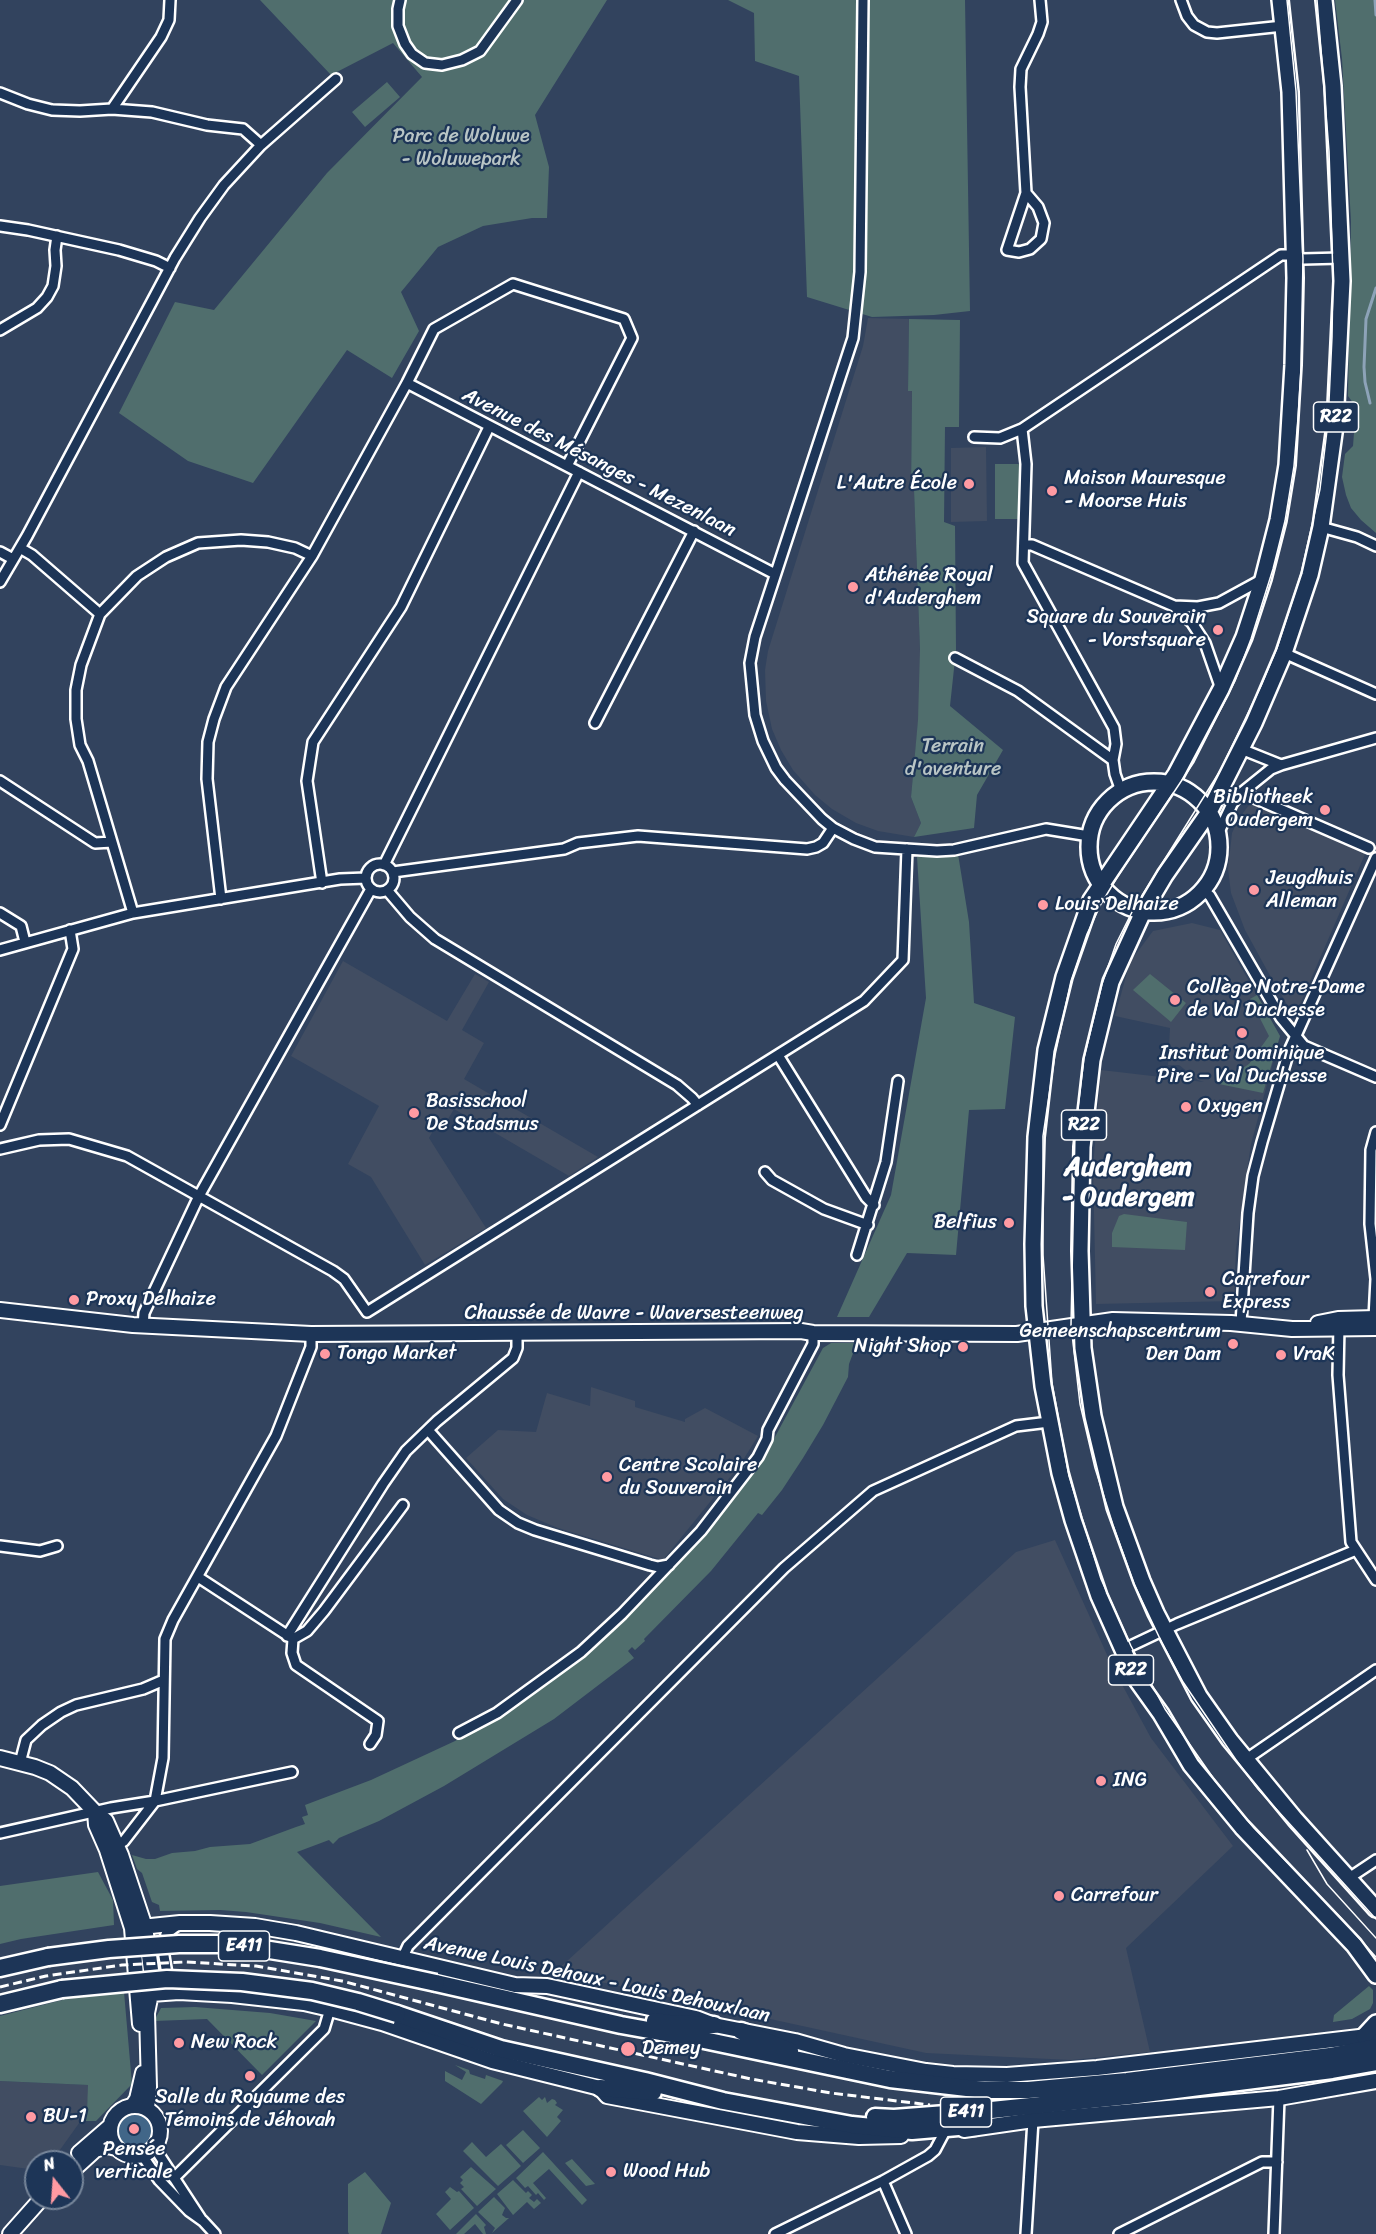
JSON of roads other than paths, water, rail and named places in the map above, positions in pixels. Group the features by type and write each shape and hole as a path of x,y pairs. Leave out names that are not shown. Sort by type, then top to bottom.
{"highway":[{"name":"E411","path":"0,1968 48,1957 110,1949 179,1944 232,1944 320,1958 621,2025 890,2079 984,2090 1128,2088 1332,2070 1376,2062"},
{"name":"E411","path":"0,2004 62,1989 167,1979 242,1982 312,1991 358,2002 501,2049 723,2101 802,2115 894,2118 1128,2088 1319,2058 1373,2041"},
{"path":"516,2001 548,2000 669,2024 714,2025"},
{"path":"741,2031 815,2063"},
{"path":"600,2088 643,2090 680,2097 723,2101"},
{"path":"802,2115 852,2125 912,2131 974,2127"}],"main road":[{"name":"R22","path":"1280,0 1290,92 1295,255 1293,365 1287,465 1278,520 1263,579 1244,637 1221,689 1169,784 1100,885 1074,944 1046,1050 1036,1137 1033,1245 1036,1330 1049,1422 1073,1520 1099,1596 1136,1679 1161,1714 1191,1765 1242,1827 1354,1945 1376,1975"},
{"name":"R22","path":"1324,0 1333,86 1341,258 1341,338 1335,426 1321,527 1310,575 1284,653 1242,749 1209,812 1165,875 1143,912 1111,982 1092,1060 1082,1147 1080,1251 1086,1378 1103,1462 1123,1532 1142,1581 1199,1696 1245,1760 1376,1909"},
{"path":"1153,782 1169,784 1195,796 1209,812 1218,834 1217,864 1203,890 1190,901 1175,909 1143,912 1118,902 1100,885 1089,854 1089,836 1100,810 1122,791 1137,784 1153,782"},
{"name":"Chaussée de Wavre - Waversesteenweg","path":"0,1310 143,1326 311,1334 367,1323 517,1334 789,1331 1017,1334 1113,1320 1241,1323 1292,1329 1375,1321"},
{"path":"0,1758 50,1773 65,1783 95,1812 96,1825 116,1845 153,1984 147,2013 149,2087 147,2108"},
{"name":"Avenue Louis Dehoux - Louis Dehouxlaan","path":"139,1927 180,1923 255,1926 296,1933 515,1985 559,1988 696,2018 714,2025 795,2041 844,2055 926,2071 978,2076 1053,2072 1373,2041"},
{"path":"133,2105 137,2099 143,2070 137,1982 139,1927"},
{"path":"137,1982 151,1994 179,1992 232,1995 304,2003 382,2023 492,2061 600,2088 607,2096 797,2132 860,2137 944,2133 1033,2120 1280,2098 1375,2081"},
{"path":"1373,2041 1376,2023"},
{"path":"84,2150 109,2127 117,2112 124,2107 133,2105 147,2108 158,2119 160,2133 148,2151 128,2155 108,2146 95,2150 84,2160"},
{"path":"109,2127 110,2138 116,2148"},
{"path":"10,2234 31,2210"}],"street":[{"path":"112,109 137,69 161,37 169,20 170,0"},
{"path":"400,0 398,26 405,44 412,54 425,63 442,65 462,60 480,51 517,0"},
{"path":"863,0 860,272 853,338 755,637 750,663 755,715 763,741 776,768 805,802 833,828 875,847 954,850 1046,829 1089,836"},
{"path":"1026,192 1038,207 1044,223 1041,239 1030,249 1019,252 1007,250 1026,192 1021,69 1042,22 1040,0"},
{"path":"1181,0 1187,16 1194,25 1207,32 1283,26"},
{"path":"0,582 170,268 200,218 224,185 261,145 336,80"},
{"path":"0,93 52,110 112,109 152,112 207,125 243,129 261,145"},
{"path":"0,226 119,250 156,261 170,268"},
{"path":"0,330 37,308 47,297 53,286 57,236"},
{"path":"974,438 1000,438 1022,429 1281,255 1295,255 1303,259 1341,258"},
{"path":"221,899 207,779 208,742 214,719 226,687 312,556 434,329 513,284 624,319 632,338 567,466"},
{"name":"Avenue des Mésanges - Mezenlaan","path":"407,383 775,574"},
{"path":"322,883 307,781 313,742 400,607 489,427"},
{"path":"1022,429 1026,464 1023,563 1114,728 1116,744 1113,760 1115,774 1122,791"},
{"path":"384,865 579,472"},
{"path":"1321,527 1357,537 1376,546"},
{"path":"595,723 694,531"},
{"path":"133,913 88,761 80,745 76,719 76,690 81,665 100,614 137,576 166,557 198,543 241,540 268,542 312,556"},
{"path":"1024,545 1032,545 1174,606 1192,623 1205,643 1221,689"},
{"path":"20,548 32,555 100,614"},
{"path":"0,552 13,559"},
{"path":"1174,606 1198,607 1219,603 1263,579"},
{"path":"1284,653 1376,694"},
{"path":"955,658 1018,692 1113,760"},
{"path":"1218,834 1232,804 1261,776 1281,765 1376,738"},
{"path":"1242,749 1281,765"},
{"path":"0,781 95,843 112,842"},
{"path":"1252,797 1370,848"},
{"path":"366,878 372,867 384,865 393,872 564,849 578,843 638,836 807,849 823,843 833,828"},
{"path":"0,1149 39,1140 69,1139 127,1156 333,1271 344,1279 367,1323 698,1106 864,1001 903,960 907,849"},
{"path":"1241,1323 1253,1176 1289,1051 1376,858"},
{"path":"366,878 371,889 379,892 387,890 393,882 393,872"},
{"path":"0,950 133,913 340,879 366,878"},
{"path":"143,1326 144,1312 199,1196 371,889"},
{"path":"387,890 410,917 435,939 677,1085 693,1098 698,1106"},
{"path":"1203,890 1210,896 1281,1018 1304,1046 1376,1077"},
{"path":"0,913 21,926 25,942"},
{"path":"0,1125 73,949 70,930"},
{"path":"778,1055 866,1197 874,1205"},
{"path":"857,1255 886,1162 898,1081"},
{"path":"1375,1321 1376,1279 1370,1203 1371,1150 1376,1132"},
{"path":"765,1172 772,1180 824,1209 868,1225"},
{"path":"1339,1324 1338,1375 1351,1542 1376,1580"},
{"path":"459,1733 497,1713 581,1652 622,1614 717,1511 758,1457 767,1439 768,1430 813,1344 813,1333"},
{"path":"116,1845 155,1801 163,1758 165,1639 173,1620 276,1436 310,1350 311,1334"},
{"path":"370,1744 376,1735 378,1721 296,1665 290,1638 382,1484 406,1451 513,1358 517,1348 517,1334"},
{"path":"402,1959 408,1946 784,1568 873,1491 1016,1426 1049,1422"},
{"path":"428,1430 499,1510 518,1523 650,1566 669,1565"},
{"path":"290,1638 307,1631 403,1505"},
{"path":"0,1546 40,1551 57,1546"},
{"path":"1122,1650 1165,1629 1356,1550"},
{"path":"198,1577 290,1638"},
{"path":"1245,1760 1376,1670"},
{"path":"20,1763 26,1740 61,1712 76,1705 143,1689 164,1680"},
{"path":"0,1833 292,1772"},
{"path":"1349,1878 1376,1860"},
{"path":"179,1992 167,1974 163,1950 166,1934 180,1923"},
{"path":"174,2178 324,2029 330,2009"},
{"path":"1274,2234 1280,2098"},
{"path":"1026,2234 1033,2120"},
{"path":"775,2234 799,2227 935,2150 944,2133"},
{"path":"148,2151 174,2178 202,2221"},
{"path":"148,2151 159,2180 215,2234"},
{"path":"1119,2234 1262,2162 1277,2162"},
{"path":"883,2181 906,2234"}],"waterway":[{"path":"1375,0 1376,15"},
{"path":"1370,403 1364,367 1366,319 1376,288"}],"tram line":[{"path":"1287,0 1296,91 1303,259 1298,418 1294,466 1285,521 1273,569 1235,681 1194,762 1101,904 1087,934 1071,981 1055,1055 1043,1136 1043,1255 1052,1383 1069,1476 1101,1579 1131,1646 1165,1709 1216,1782 1254,1828 1376,1957"},
{"path":"1317,0 1329,151 1333,277 1328,422 1320,489 1301,574 1277,648 1261,686 1220,771 1133,910 1116,944 1102,984 1084,1058 1075,1133 1071,1325 1080,1404 1095,1468 1134,1584 1162,1643 1183,1682 1258,1789 1376,1919"},
{"path":"1307,1850 1327,1884 1376,1938"}],"railway":[{"path":"0,1987 46,1976 122,1965 185,1962 256,1966 342,1981 502,2024 751,2079 831,2093 930,2105"}],"place":[{"name":"L'Autre École","path":"969,484"},
{"name":"Maison Mauresque - Moorse Huis","path":"1052,491"},
{"name":"Athénée Royal d'Auderghem","path":"853,587"},
{"name":"Square du Souverain - Vorstsquare","path":"1218,630"},
{"name":"Bibliotheek Oudergem","path":"1325,810"},
{"name":"Jeugdhuis Alleman","path":"1254,890"},
{"name":"Louis Delhaize","path":"1043,905"},
{"name":"Collège Notre-Dame de Val Duchesse","path":"1175,1000"},
{"name":"Institut Dominique Pire – Val Duchesse","path":"1242,1033"},
{"name":"Oxygen","path":"1186,1107"},
{"name":"Basisschool De Stadsmus","path":"414,1113"},
{"name":"Belfius","path":"1009,1223"},
{"name":"Carrefour Express","path":"1210,1292"},
{"name":"Proxy Delhaize","path":"74,1300"},
{"name":"Gemeenschapscentrum Den Dam","path":"1233,1344"},
{"name":"Night Shop","path":"963,1347"},
{"name":"Tongo Market","path":"325,1354"},
{"name":"VraK","path":"1281,1355"},
{"name":"Centre Scolaire du Souverain","path":"607,1477"},
{"name":"ING","path":"1101,1781"},
{"name":"Carrefour","path":"1059,1896"},
{"name":"New Rock","path":"179,2043"},
{"name":"Demey","path":"628,2049"},
{"name":"Salle du Royaume des Témoins de Jéhovah","path":"250,2076"},
{"name":"BU-1","path":"31,2117"},
{"name":"Pensée verticale","path":"134,2129"},
{"name":"Wood Hub","path":"611,2172"}],"district":[{"name":"Auderghem - Oudergem","path":"1128,1183"}],"park label":[{"name":"Parc de Woluwe - Woluwepark","path":"461,148"},
{"name":"Terrain d'aventure","path":"953,758"}]}
